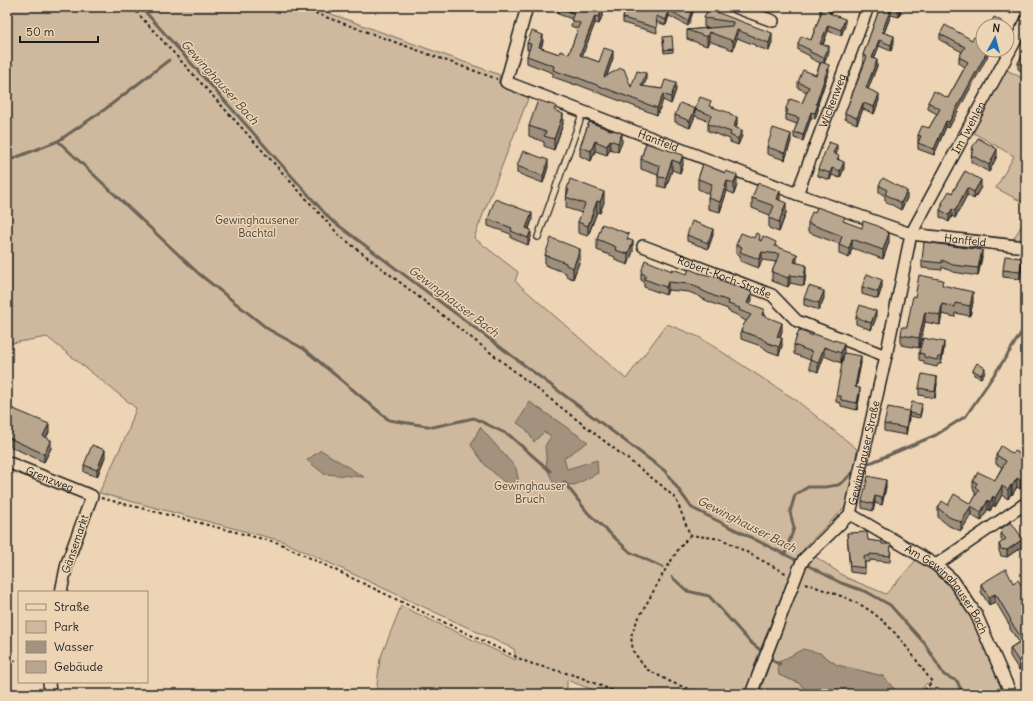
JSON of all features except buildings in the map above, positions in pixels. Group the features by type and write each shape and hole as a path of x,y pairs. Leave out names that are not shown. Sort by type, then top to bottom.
{"street":[{"path":"506,82 527,7"},
{"path":"735,7 773,21"},
{"name":"Wickenweg","path":"797,194 868,7"},
{"name":"Im Twehlen","path":"911,234 1026,21"},
{"name":"Hanffeld","path":"506,82 797,194 911,234 1026,247"},
{"name":"Gewinghauser Straße","path":"751,694 802,562 850,514 886,356 911,234"},
{"name":"Robert-Koch-Straße","path":"643,246 772,295 797,322 886,356"},
{"name":"Grenzweg","path":"7,462 92,496"},
{"name":"Gänsemarkt","path":"61,591 67,563 92,496"},
{"path":"936,565 1026,503"},
{"name":"Am Gewinghauser Bach","path":"850,514 936,565 953,580 976,614 1011,694"},
{"path":"49,683 50,694"}],"lane":[{"path":"538,237 583,112"}],"path":[{"path":"132,7 339,234 661,485 676,499 690,535"},
{"path":"298,7 506,82"},
{"path":"92,496 279,543 530,663 577,676 621,694"},
{"path":"690,535 721,539 730,542 795,579 858,604 874,614 893,630 932,682 920,694"},
{"path":"690,535 664,572 637,621 631,636 633,651 646,669 673,683 702,694"},
{"path":"7,662 18,660"}],"green space":[{"name":"Gewinghausener Bachtal","path":"7,7 312,7 500,75 498,83 529,96 474,238 518,272 515,281 626,379 667,324 699,337 796,400 857,449 852,485 845,507 806,546 795,562 758,655 745,694 604,694 567,680 567,694 376,694 380,659 401,606 516,660 514,649 282,541 99,493 128,432 136,408 47,337 7,344"},
{"path":"1005,69 1026,80 1026,204 996,188 1014,156 972,132"},
{"path":"1026,218 1026,241 1013,240"},
{"path":"813,555 847,578 886,594 917,559 939,572 971,615 1004,694 925,694 930,689 927,683 917,694 896,694 895,690 883,676 837,665 820,653 779,675 799,683 809,694 759,694 805,567"}],"water":[{"path":"530,402 588,442 564,458 567,469 597,460 598,473 575,485 554,484 547,469 545,446 551,436 544,432 534,442 526,429 517,423"},
{"path":"480,427 516,468 520,488 503,481 485,465 471,445"},
{"path":"321,450 364,477 324,474 307,460"},
{"path":"803,649 820,653 837,665 883,676 895,690 896,694 809,694 799,683 779,675 777,663"}],"waterway":[{"name":"Gewinghauser Bach","path":"141,7 330,219 665,471 692,508 796,560"},
{"path":"7,161 58,141 104,110 169,60"},
{"path":"58,141 198,273 268,329 304,349 389,420 433,427 474,418 509,435 550,471"},
{"path":"870,463 936,435 966,416 1026,325"},
{"path":"785,554 794,528 790,512 795,495 808,487 838,485 852,473"},
{"path":"564,482 588,513 630,552 662,567"},
{"name":"Gewinghauser Bach","path":"807,565 841,583 867,592 890,605 925,644 944,675 957,681 963,694"},
{"path":"672,577 687,591 709,596 749,641 764,653"},
{"path":"768,656 780,664"}],"park label":[{"name":"Gewinghauser Bruch","path":"530,492"}]}
